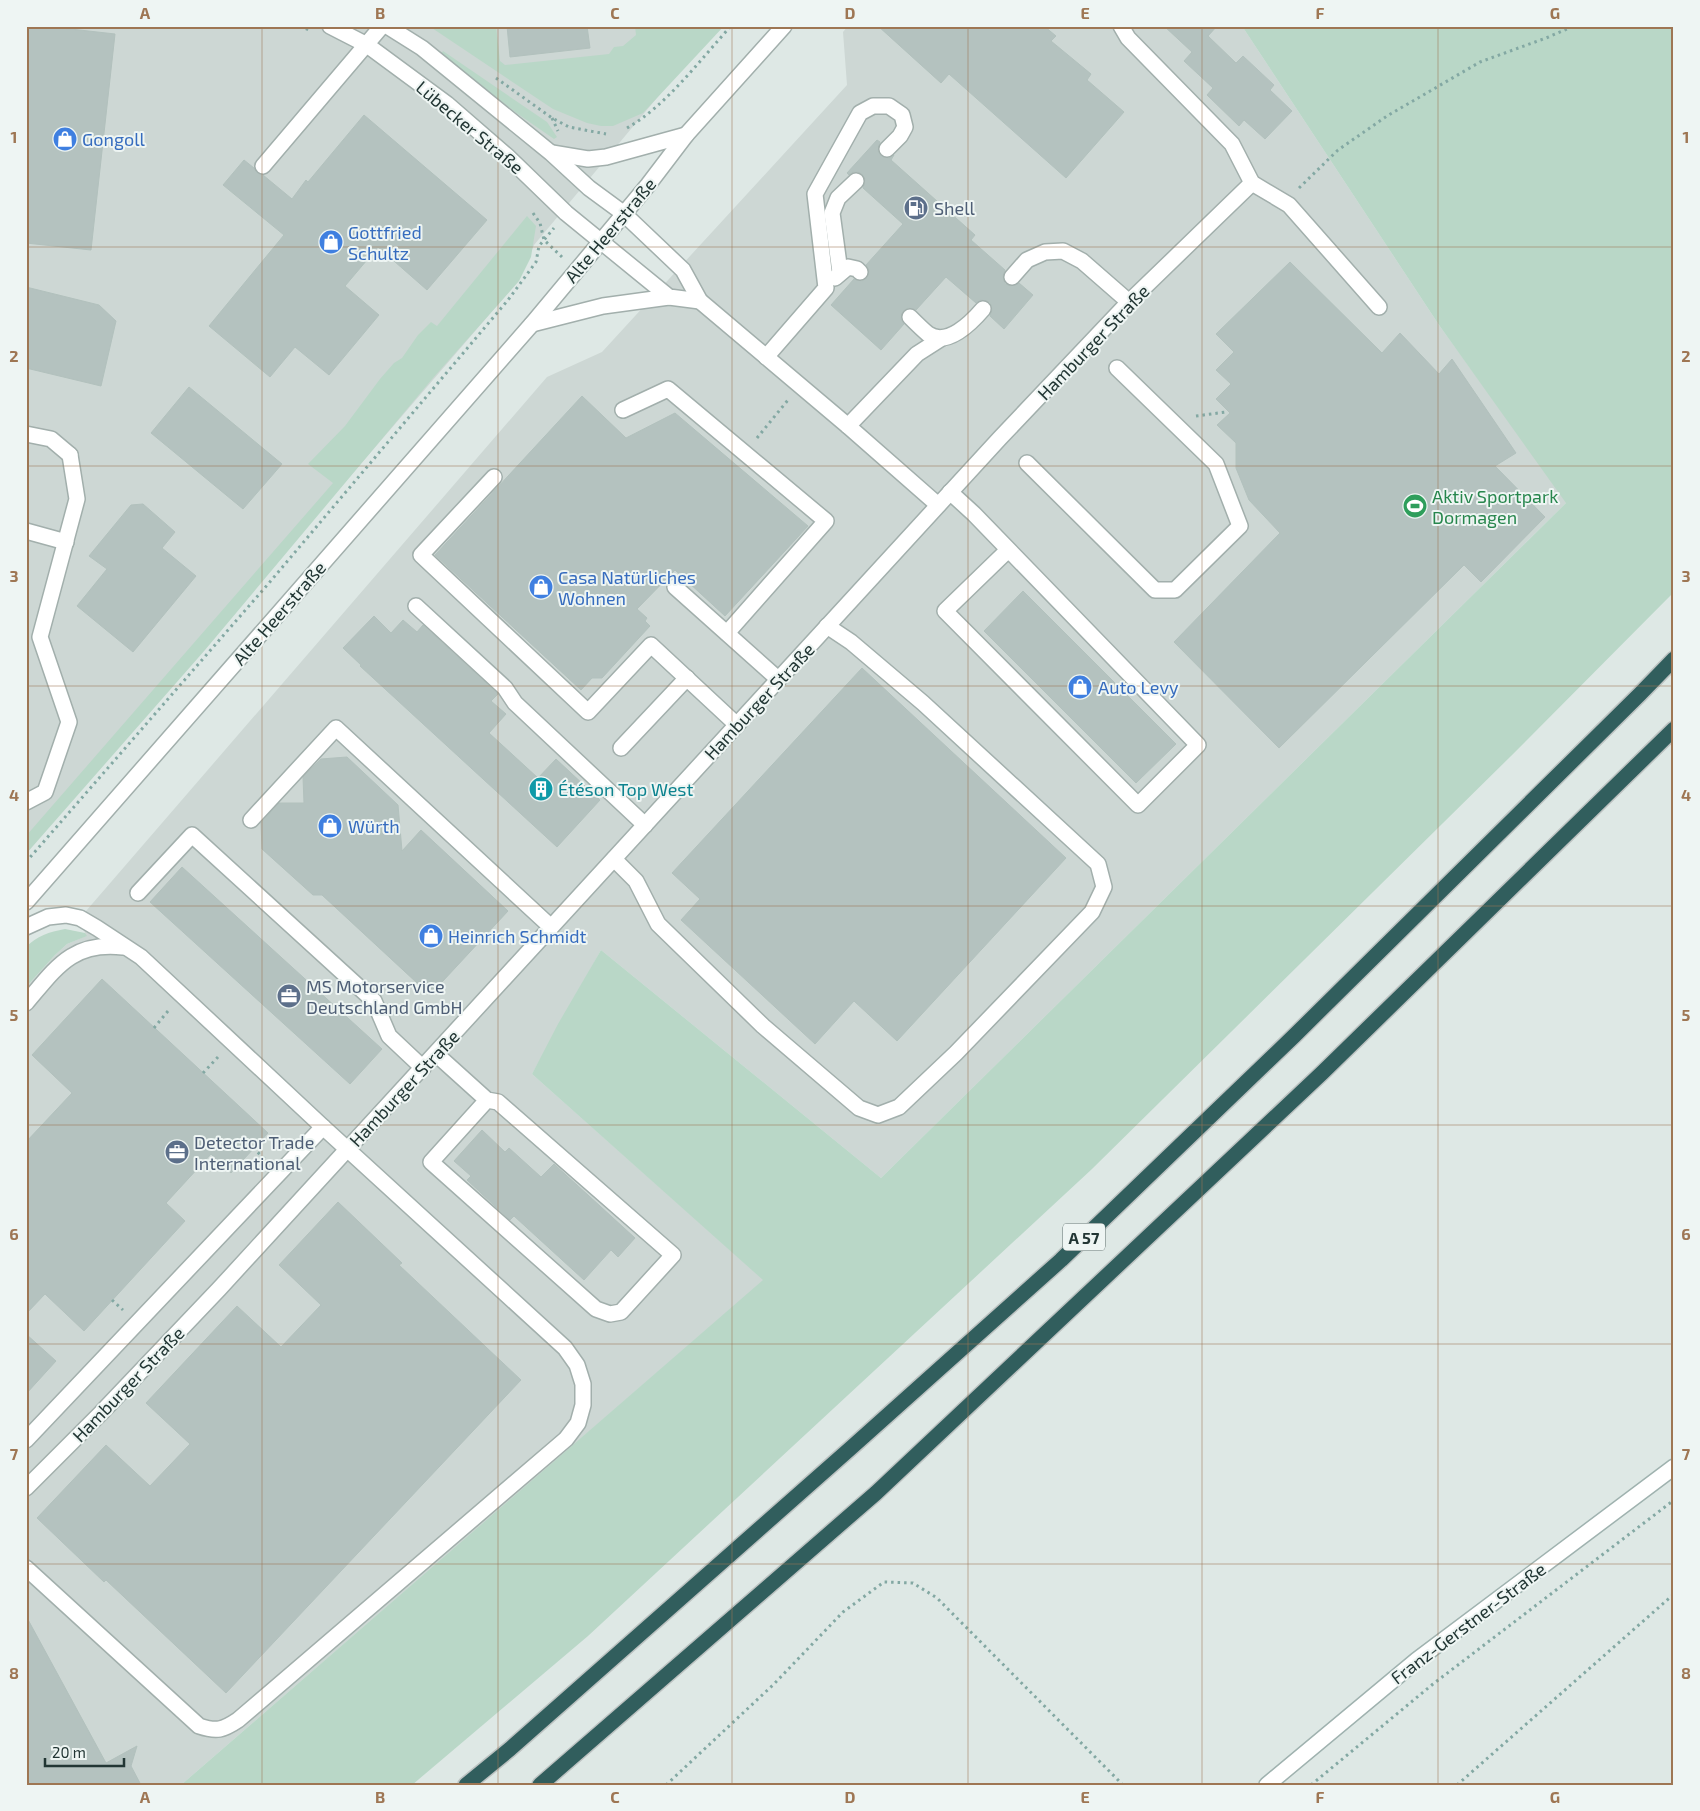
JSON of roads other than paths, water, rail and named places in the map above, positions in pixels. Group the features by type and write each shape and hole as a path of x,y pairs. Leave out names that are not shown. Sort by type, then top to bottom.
{"highway":[{"name":"A 57","path":"466,1785 510,1749 852,1448 1061,1260 1294,1036 1674,660"},
{"name":"A 57","path":"540,1785 883,1486 1322,1073 1674,729"}],"street":[{"path":"263,166 382,26"},
{"name":"Lübecker Straße","path":"387,26 422,48 551,153 589,188 623,213"},
{"name":"Alte Heerstraße","path":"26,902 532,324 623,213 648,186 686,135 784,26"},
{"path":"1121,26 1128,38 1232,144 1252,183 1289,205 1379,307"},
{"name":"Lübecker Straße","path":"340,28 367,45 447,104 507,156 566,213 601,241"},
{"path":"826,288 815,194 860,113 873,106 889,106 902,114 905,127 900,136 887,149"},
{"name":"Alte Heerstraße","path":"551,153 588,159 606,157 686,135"},
{"path":"840,272 832,213 838,198 856,181"},
{"name":"Hamburger Straße","path":"26,1488 101,1413 206,1302 436,1054 950,492 1129,302 1252,183"},
{"path":"623,213 683,270 700,301 938,505"},
{"path":"601,241 668,297 700,301"},
{"path":"1012,277 1028,260 1045,252 1063,251 1082,261 1129,302"},
{"path":"766,357 840,272 848,267 857,269 860,272"},
{"name":"Alte Heerstraße","path":"532,324 603,306 668,297"},
{"path":"848,426 917,354 942,338 958,331 973,320 983,309"},
{"path":"910,317 930,335 942,338"},
{"path":"1027,463 1156,590 1175,590 1240,526 1216,464 1117,368"},
{"path":"623,410 668,389 826,521 727,633"},
{"path":"26,434 51,439 70,455 77,499 40,637 68,722 45,792 26,802"},
{"path":"494,477 421,555 588,712 651,645 737,725"},
{"path":"950,492 1008,550 1198,745 1138,805 945,611 1008,550"},
{"path":"26,531 66,542"},
{"path":"675,587 778,679"},
{"path":"416,606 505,688 515,703 645,825"},
{"path":"614,859 636,881 658,924 763,1026 859,1108 878,1115 899,1107 921,1087 1092,912 1104,887 1098,864 923,703 851,642 827,626"},
{"path":"621,748 687,678"},
{"path":"251,820 336,728 551,927"},
{"path":"138,893 192,835 374,1001 389,1036 423,1068"},
{"path":"26,928 48,917 66,915 80,918 141,957 323,1128 565,1348 577,1365 583,1384 583,1405 578,1423 566,1439 238,1720 225,1728 212,1730 199,1726 26,1568"},
{"path":"26,1003 56,969 78,952 92,947 109,945 125,947"},
{"path":"436,1054 487,1100 498,1102 673,1255 621,1312 610,1314 596,1309 431,1162 487,1100"},
{"path":"26,1440 323,1128"},
{"name":"Franz-Gerstner-Straße","path":"1267,1785 1417,1660 1674,1468"}],"place":[{"name":"Gongoll","path":"65,139"},
{"name":"Shell","path":"916,208"},
{"name":"Gottfried Schultz","path":"331,242"},
{"name":"Aktiv Sportpark Dormagen","path":"1415,506"},
{"name":"Casa Natürliches Wohnen","path":"541,587"},
{"name":"Auto Levy","path":"1080,687"},
{"name":"Étéson Top West","path":"541,789"},
{"name":"Würth","path":"330,826"},
{"name":"Heinrich Schmidt","path":"431,936"},
{"name":"MS Motorservice Deutschland GmbH","path":"289,996"},
{"name":"Detector Trade International","path":"177,1152"}]}
